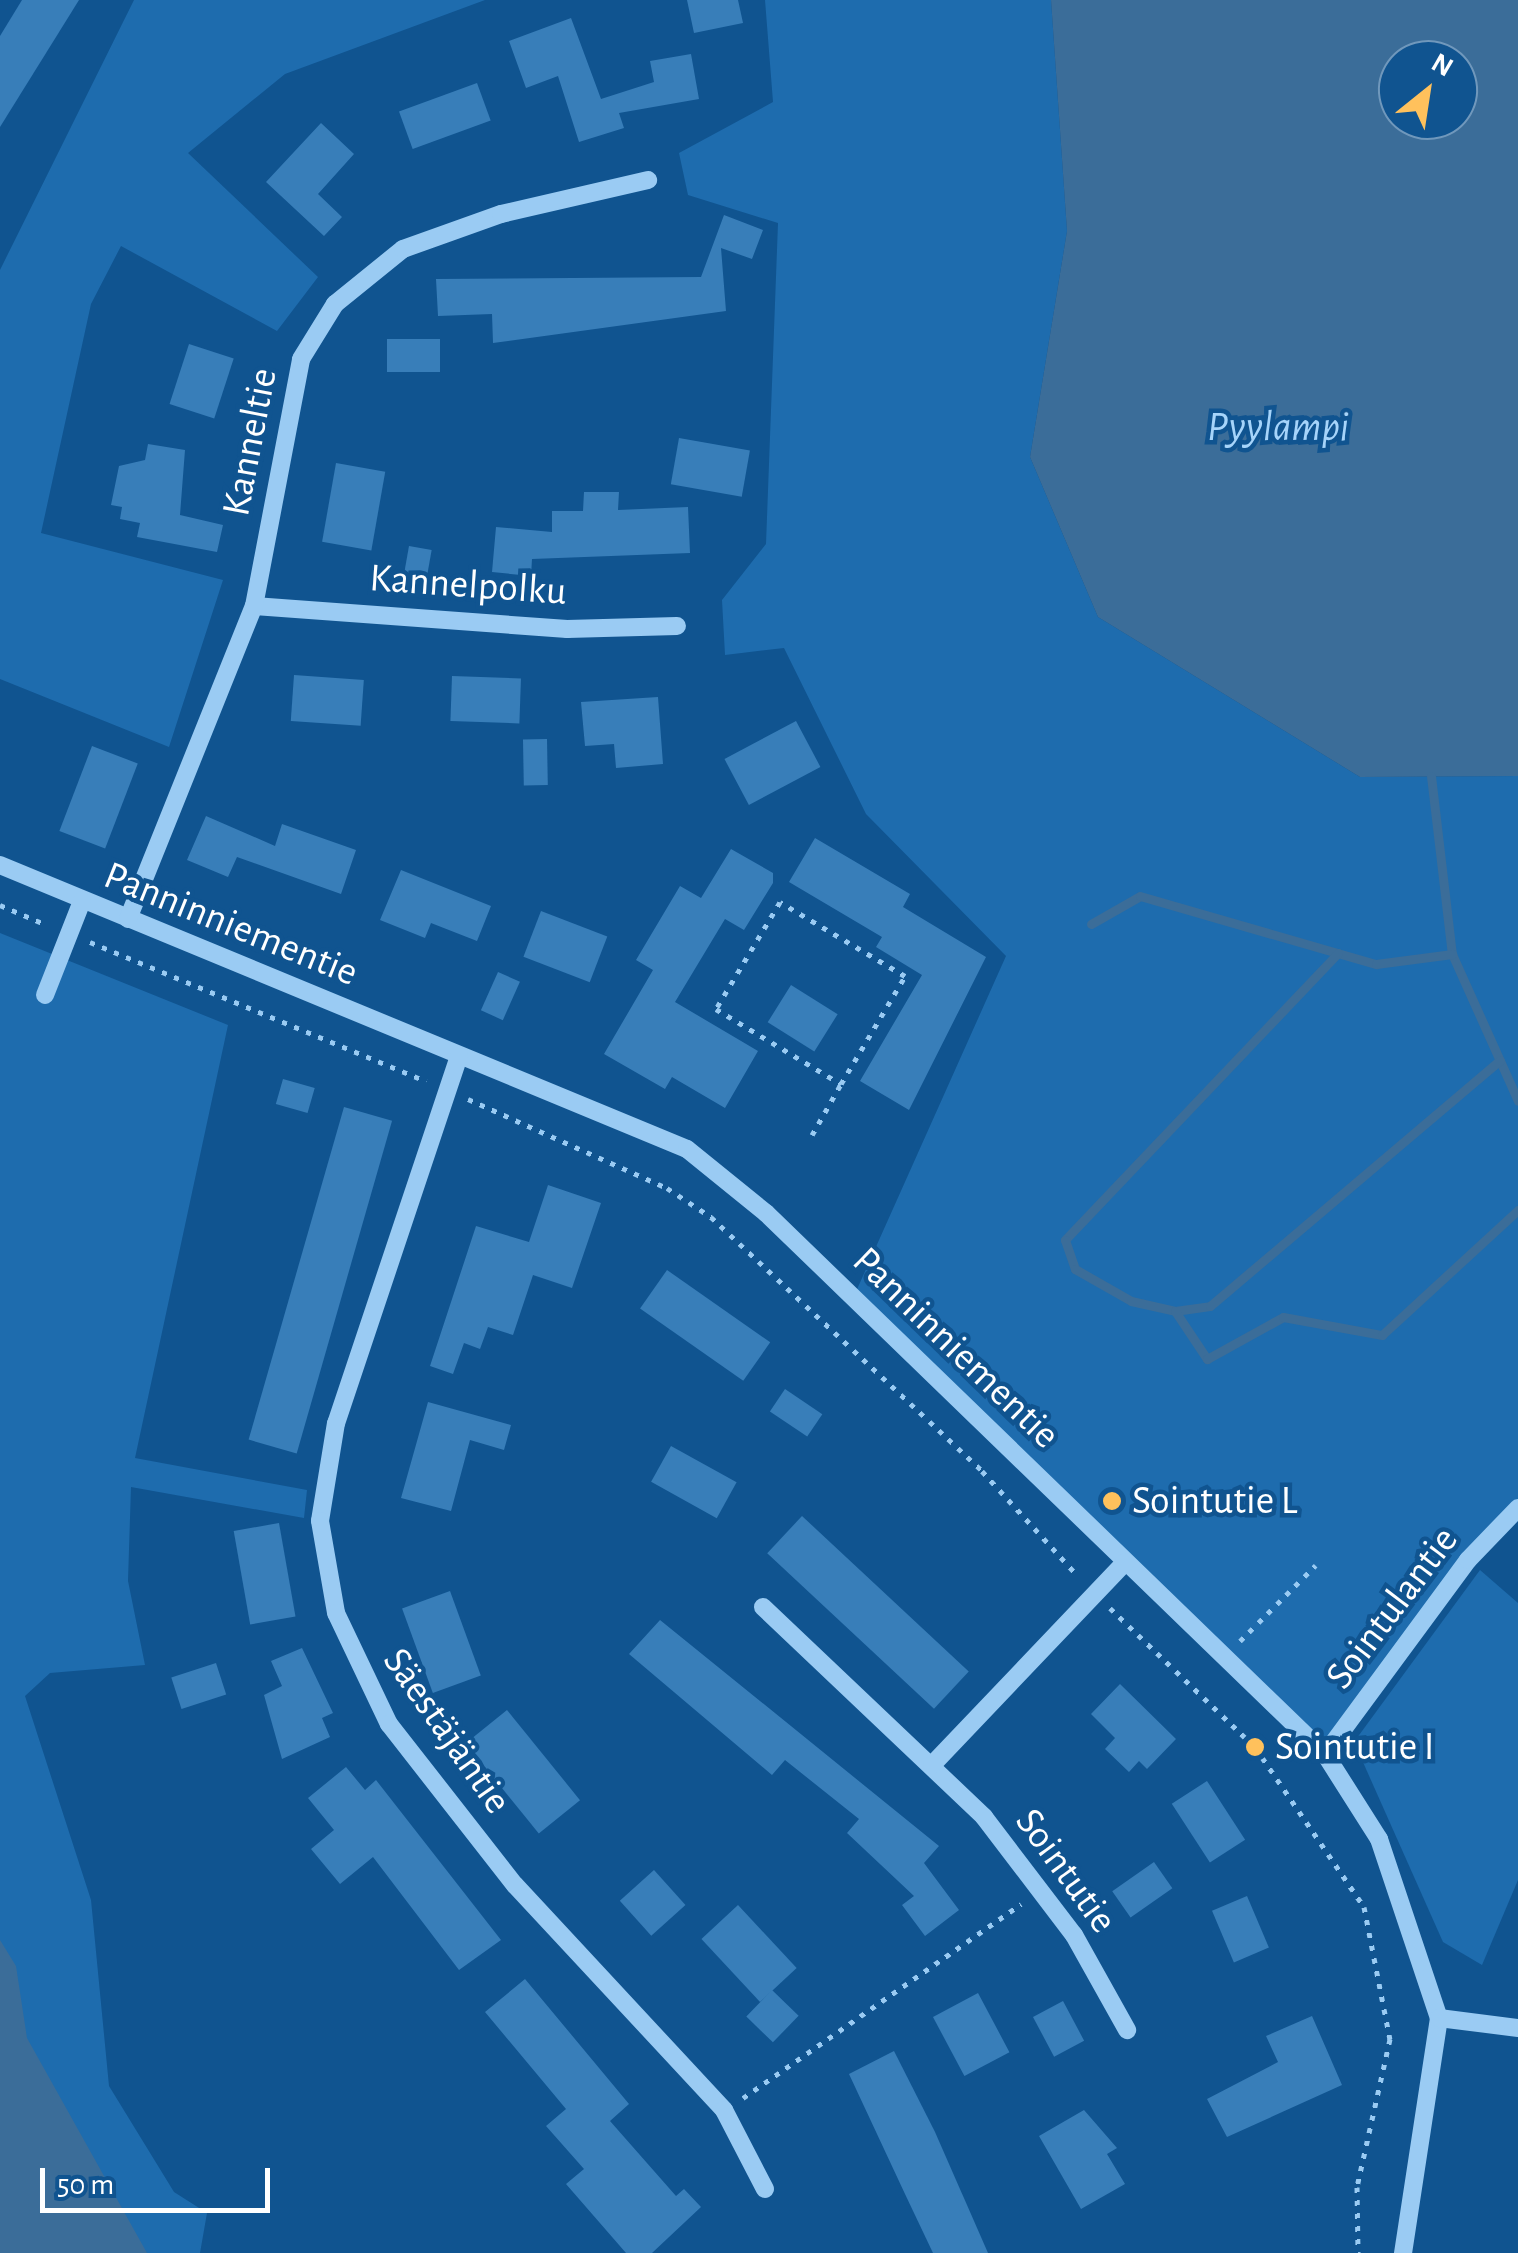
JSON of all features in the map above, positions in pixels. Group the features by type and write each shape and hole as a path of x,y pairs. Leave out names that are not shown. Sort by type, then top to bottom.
{"street":[{"name":"Kanneltie","path":"128,920 254,606 301,358 335,304 402,249 501,214 648,180"},
{"name":"Kannelpolku","path":"254,606 567,629 677,626"},
{"name":"Panninniementie","path":"0,865 687,1149 766,1213 1325,1754 1379,1839 1440,2018 1404,2253"},
{"path":"46,995 82,901"},
{"name":"Säestäjäntie","path":"459,1056 336,1423 320,1521 336,1614 389,1724 515,1886 724,2110 765,2189"},
{"name":"Sointulantie","path":"1325,1754 1468,1560 1518,1508"},
{"path":"932,1765 1125,1562"},
{"name":"Sointutie","path":"763,1607 932,1765 1040,1890 1126,2030"},
{"path":"1440,2018 1518,2028"}],"path":[{"path":"812,1135 842,1084 905,976 780,902 716,1009 842,1084"},
{"path":"0,905 448,1091 667,1188 711,1217 982,1471 1095,1594 1255,1747 1364,1907 1390,2038 1357,2186 1358,2253"},
{"path":"1224,1658 1316,1566"},
{"path":"724,2110 1040,1890"}],"shaded area":[{"path":"134,0 485,0 285,74 188,153 318,277 277,331 121,246 91,304 41,533 223,580 169,747 0,679 0,270"},
{"path":"765,0 1051,0 1067,231 1030,457 1098,617 1360,777 1518,776 1518,1508 1325,1754 854,1296 1006,956 866,814 784,648 725,655 722,600 766,544 778,223 688,195 679,153 773,102"},
{"path":"0,933 228,1025 135,1458 307,1490 304,1518 131,1487 128,1581 145,1665 50,1673 25,1696 91,1900 109,2086 174,2192 207,2213 200,2253 0,2253"},
{"path":"1480,1570 1518,1603 1518,1880 1482,1965 1443,1942 1354,1742"}],"water":[{"name":"Pyylampi","path":"1051,0 1518,0 1518,776 1360,777 1098,617 1030,457 1067,231"},
{"path":"0,1940 16,1966 27,2038 147,2253 0,2253"}],"building":[{"path":"22,0 79,0 0,127 0,36"},
{"path":"687,0 738,0 743,23 694,33"},
{"path":"571,18 601,99 654,82 650,61 691,54 699,99 619,113 624,128 579,142 558,76 526,88 509,41"},
{"path":"477,83 491,121 413,149 399,111"},
{"path":"321,123 354,154 318,194 342,217 324,236 266,182"},
{"path":"724,215 763,230 752,259 721,248 726,311 493,343 492,314 438,316 436,279 701,277"},
{"path":"387,339 440,339 440,372 387,372"},
{"path":"189,344 234,359 214,418 170,404"},
{"path":"679,438 750,451 742,497 671,484"},
{"path":"148,444 185,450 180,515 223,525 217,552 137,537 140,523 120,519 122,507 111,505 119,466 145,460"},
{"path":"336,463 385,472 371,550 322,542"},
{"path":"584,492 619,492 618,510 688,507 690,553 532,559 531,576 492,572 496,527 552,532 552,511 583,511"},
{"path":"409,546 432,550 427,578 404,574"},
{"path":"294,675 364,680 361,726 291,721"},
{"path":"452,676 521,678 519,723 450,721"},
{"path":"658,697 663,764 616,768 614,744 585,746 581,702"},
{"path":"796,721 820,767 749,805 724,759"},
{"path":"523,739 547,739 548,785 524,785"},
{"path":"92,746 138,764 105,849 59,831"},
{"path":"206,816 275,846 282,824 356,850 341,894 237,857 228,877 187,860"},
{"path":"815,838 910,894 903,907 986,957 909,1110 860,1081 922,975 876,947 882,937 789,882"},
{"path":"731,849 773,873 773,883 744,930 725,919 675,1002 758,1051 725,1108 672,1077 665,1089 604,1054 653,970 636,960 680,886 701,898"},
{"path":"401,870 491,906 477,941 431,923 425,938 380,920"},
{"path":"541,911 607,936 590,982 523,957"},
{"path":"498,972 520,982 503,1020 481,1010"},
{"path":"791,985 838,1014 814,1051 768,1022"},
{"path":"283,1079 315,1088 308,1113 276,1104"},
{"path":"344,1107 392,1121 297,1453 249,1440"},
{"path":"548,1185 601,1203 572,1288 533,1275 513,1335 488,1327 480,1349 464,1343 453,1374 430,1366 476,1226 529,1242"},
{"path":"667,1270 770,1342 743,1381 640,1309"},
{"path":"785,1389 822,1414 807,1437 770,1411"},
{"path":"428,1402 511,1425 504,1450 470,1440 451,1511 401,1498"},
{"path":"671,1446 737,1482 717,1518 651,1482"},
{"path":"802,1516 969,1671 934,1709 767,1553"},
{"path":"279,1523 295,1617 250,1625 234,1531"},
{"path":"450,1591 481,1676 433,1693 402,1608"},
{"path":"660,1620 939,1846 924,1863 959,1910 925,1936 902,1905 914,1896 847,1833 859,1819 785,1760 772,1775 629,1654"},
{"path":"302,1648 333,1713 322,1718 330,1737 282,1759 264,1695 282,1686 271,1661"},
{"path":"216,1663 226,1694 181,1709 171,1678"},
{"path":"1120,1684 1176,1739 1147,1769 1139,1761 1129,1772 1105,1749 1115,1738 1091,1714"},
{"path":"507,1710 580,1800 539,1834 466,1743"},
{"path":"346,1767 365,1790 376,1780 501,1940 459,1970 373,1857 340,1884 311,1849 334,1830 308,1798"},
{"path":"1207,1781 1245,1840 1210,1863 1172,1804"},
{"path":"1154,1862 1172,1888 1131,1917 1112,1891"},
{"path":"654,1870 685,1905 651,1936 620,1901"},
{"path":"1247,1896 1269,1948 1234,1962 1212,1911"},
{"path":"738,1905 797,1968 760,2002 701,1939"},
{"path":"525,1979 629,2104 610,2121 676,2196 684,2189 701,2207 652,2253 626,2253 566,2184 584,2169 546,2126 566,2109 485,2012"},
{"path":"772,1990 799,2016 773,2042 746,2017"},
{"path":"978,1993 1009,2052 964,2076 933,2017"},
{"path":"1063,2001 1084,2041 1054,2057 1033,2017"},
{"path":"1312,2016 1342,2085 1227,2137 1207,2099 1278,2062 1266,2036"},
{"path":"894,2051 988,2253 933,2253 849,2074"},
{"path":"1084,2110 1117,2148 1107,2154 1125,2184 1081,2209 1039,2136"}],"waterway":[{"path":"1431,776 1452,954 1518,1101"},
{"path":"1091,924 1140,896 1376,964 1452,954"},
{"path":"1338,953 1065,1240 1075,1269 1131,1301 1175,1311 1210,1306 1500,1060"},
{"path":"1175,1311 1207,1359 1283,1317 1382,1335 1518,1210"}],"place":[{"name":"Sointutie L","path":"1112,1501"},
{"name":"Sointutie I","path":"1255,1747"}]}
